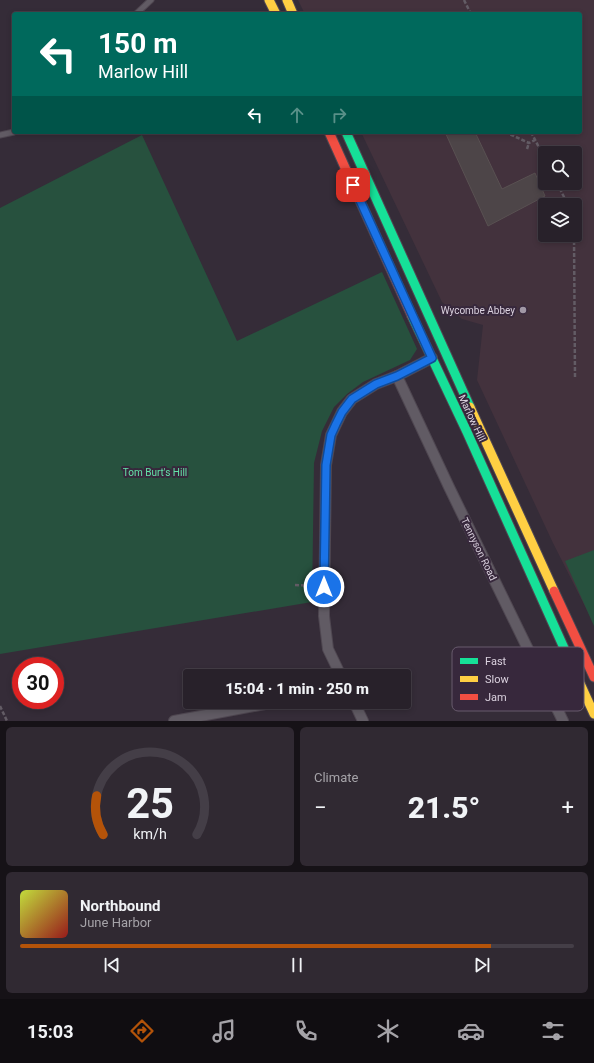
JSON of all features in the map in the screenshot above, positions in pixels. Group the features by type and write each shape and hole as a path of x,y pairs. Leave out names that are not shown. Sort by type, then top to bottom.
{"main road":[{"path":"269,0 275,12"},
{"path":"287,0 293,12"},
{"name":"Marlow Hill","path":"330,134 564,647"},
{"name":"Marlow Hill","path":"347,134 580,647"},
{"name":"Marlow Hill","path":"584,655 594,677"},
{"name":"Marlow Hill","path":"584,692 594,714"}],"street":[{"path":"338,669 328,649 324,616 326,465 331,435 342,412 352,399 376,384 397,376 432,358"},
{"name":"Tennyson Road","path":"397,376 452,494 527,647"},
{"path":"177,721 240,709"},
{"path":"357,709 363,721"},
{"name":"Tennyson Road","path":"558,711 563,721"}],"lane":[{"path":"138,12 151,0"},
{"path":"0,135 12,132"}],"path":[{"path":"464,0 470,12"},
{"path":"509,134 529,143"},
{"path":"532,134 538,146"},
{"path":"527,149 529,143 535,140"},
{"path":"574,242 575,377"},
{"path":"295,585 324,587"},
{"path":"0,706 7,721"}],"shaded area":[{"name":"Wycombe Abbey","path":"298,0 594,0 594,624 553,543 477,380 483,325 462,319 442,302 362,134 582,134 582,12 304,12"}],"green space":[{"name":"Tom Burt's Hill","path":"142,135 237,341 382,272 417,349 410,360 363,382 347,394 334,407 322,431 314,463 312,602 0,654 0,208"},
{"path":"594,550 594,626 565,561"}],"building":[{"path":"446,134 476,134 502,189 535,173 538,180 538,190 542,190 545,196 538,198 538,200 488,226"}],"traffic: fast":[{"path":"347,134 470,407"},
{"path":"412,316 467,432 564,647"}],"traffic: slow":[{"path":"269,0 275,12"},
{"path":"287,0 292,12"},
{"path":"470,407 554,591"},
{"path":"584,692 594,714"}],"traffic: jam":[{"path":"330,134 412,316"},
{"path":"554,591 580,647"},
{"path":"584,656 594,677"}],"place":[{"name":"Wycombe Abbey","path":"523,310"}],"route":[{"path":"324,587 326,465 331,435 336,424 342,412 352,399 376,384 397,376 432,358 353,185"}]}
